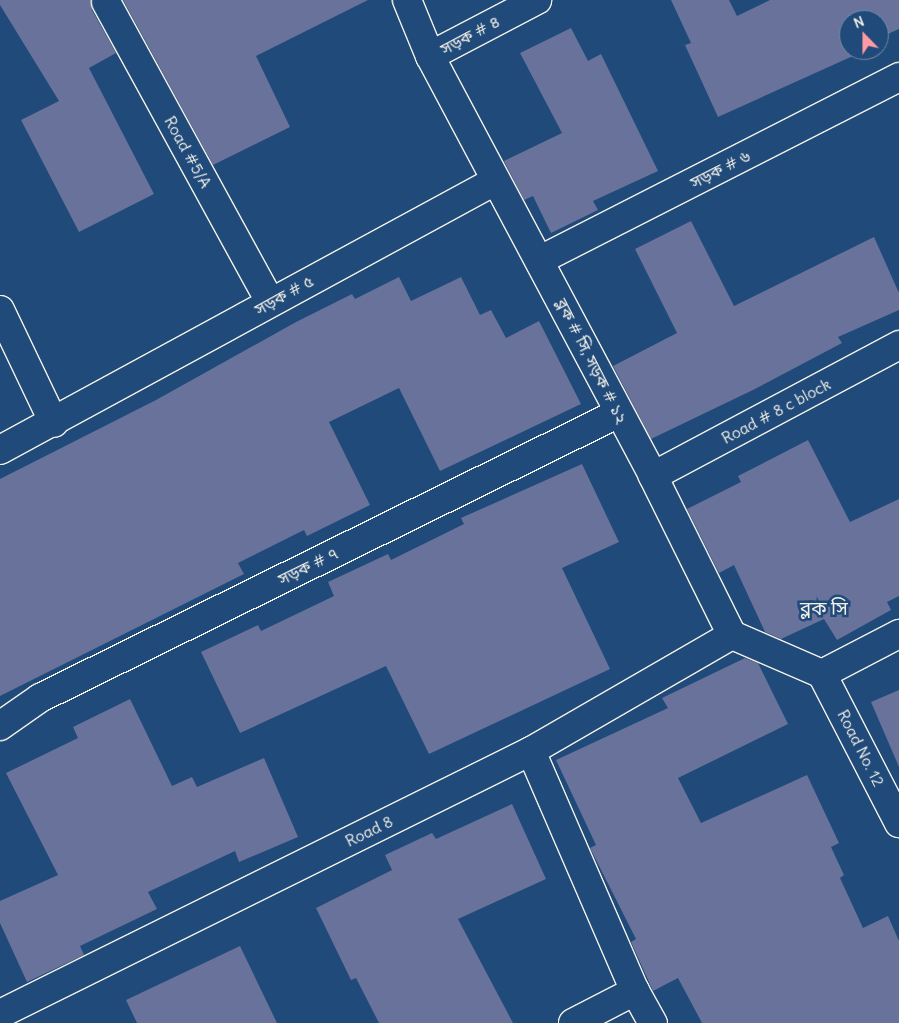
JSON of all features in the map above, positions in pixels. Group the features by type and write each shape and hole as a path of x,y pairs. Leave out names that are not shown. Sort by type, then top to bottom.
{"street":[{"name":"ব্লক # সি, সড়ক # ১২","path":"407,0 430,56 653,476 732,634"},
{"name":"সড়ক # ৪","path":"430,56 537,0"},
{"name":"Road #5/A","path":"106,2 270,302"},
{"name":"সড়ক # ৬","path":"540,260 899,77"},
{"name":"সড়ক # ৫","path":"0,450 64,417 270,302 495,180"},
{"path":"0,310 64,417"},
{"name":"Road # 8 c block","path":"653,476 899,346"},
{"name":"সড়ক # ৭","path":"0,726 40,698 619,413"},
{"path":"732,634 822,674 899,634"},
{"name":"Road 8","path":"0,1014 531,750 732,634"},
{"name":"Road No. 12","path":"822,674 899,823"},
{"path":"531,750 635,991 653,1023"},
{"path":"573,1023 635,991"}],"building":[{"path":"0,0 91,0 92,10 116,53 89,68 154,194 79,232 21,120 59,101 0,5"},
{"path":"123,0 368,0 256,56 290,127 213,165"},
{"path":"671,0 729,0 737,16 770,0 899,0 899,29 889,34 889,10 839,10 839,60 844,60 718,117 685,45 691,43"},
{"path":"571,28 588,61 601,54 658,171 593,201 598,210 551,233 533,196 524,200 504,161 562,133 520,53"},
{"path":"691,221 734,306 874,237 899,293 899,310 838,337 842,343 755,389 651,439 613,366 677,333 635,249"},
{"path":"399,277 411,301 461,277 480,315 491,310 506,338 539,321 581,404 440,471 399,388 329,422 370,505 307,536 304,530 238,563 244,574 0,696 0,479 156,400 296,322 352,294 355,299"},
{"path":"808,440 850,522 899,499 899,596 887,602 891,610 837,640 824,619 781,639 765,632 734,565 719,573 687,509 741,482 738,476"},
{"path":"582,464 619,542 562,568 610,669 429,754 386,666 240,733 201,652 258,625 261,631 334,596 328,582 388,554 391,560 464,524 461,518"},
{"path":"745,658 758,663 788,724 678,778 701,823 807,775 839,843 831,847 844,875 840,878 863,928 888,916 899,941 899,1023 702,1023 678,978 653,991 631,942 636,939 590,848 596,845 556,760 668,708 662,698"},
{"path":"899,690 899,767 871,702"},
{"path":"130,699 172,786 192,777 197,787 264,758 298,837 239,862 235,851 148,892 157,909 80,946 84,955 27,982 0,923 0,901 58,875 6,773 78,738 73,727"},
{"path":"512,804 546,879 458,919 513,1023 379,1023 356,978 351,980 316,908 392,870 385,855 432,833 436,839"},
{"path":"240,946 277,1023 137,1023 126,1000"}],"district":[{"name":"ব্লক সি","path":"824,609"}]}
